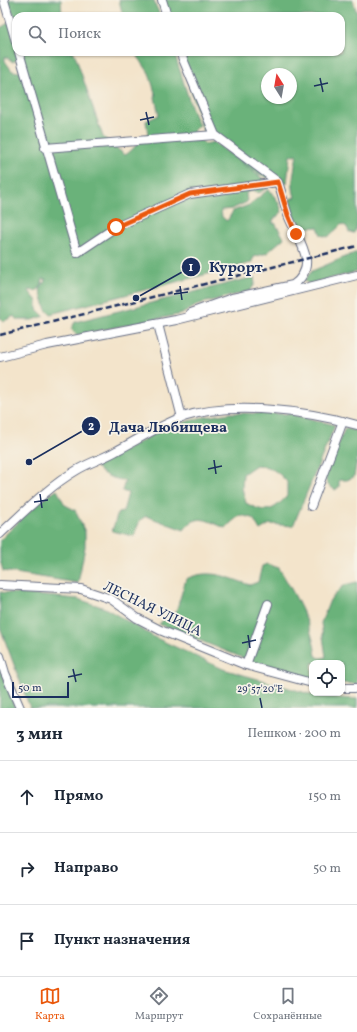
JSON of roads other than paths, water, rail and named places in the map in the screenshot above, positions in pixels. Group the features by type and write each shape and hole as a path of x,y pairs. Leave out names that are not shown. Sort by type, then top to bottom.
{"street":[{"path":"4,0 12,28"},
{"path":"162,0 166,12"},
{"path":"20,56 45,148 77,253 116,227 190,194 278,182"},
{"path":"176,320 199,308 232,298 293,285 301,279 306,266 306,257 300,239 288,215 278,182 215,135 181,56"},
{"path":"45,148 215,135"},
{"path":"0,357 47,345 176,320 357,275"},
{"path":"158,324 182,418"},
{"path":"0,534 38,499 77,470 117,451 161,426 194,414 232,410 289,411 357,425"},
{"path":"311,506 343,421"},
{"name":"ЛЕСНАЯ УЛИЦА","path":"0,585 80,588 111,599 138,618 160,630 246,665 309,682"},
{"path":"246,665 268,604"},
{"path":"0,656 5,673 20,708"},
{"path":"345,688 357,688"}],"railway":[{"path":"0,335 357,246"}],"place":[{"name":"Курорт","path":"136,298"},
{"name":"Дача Любищева","path":"29,462"}]}
